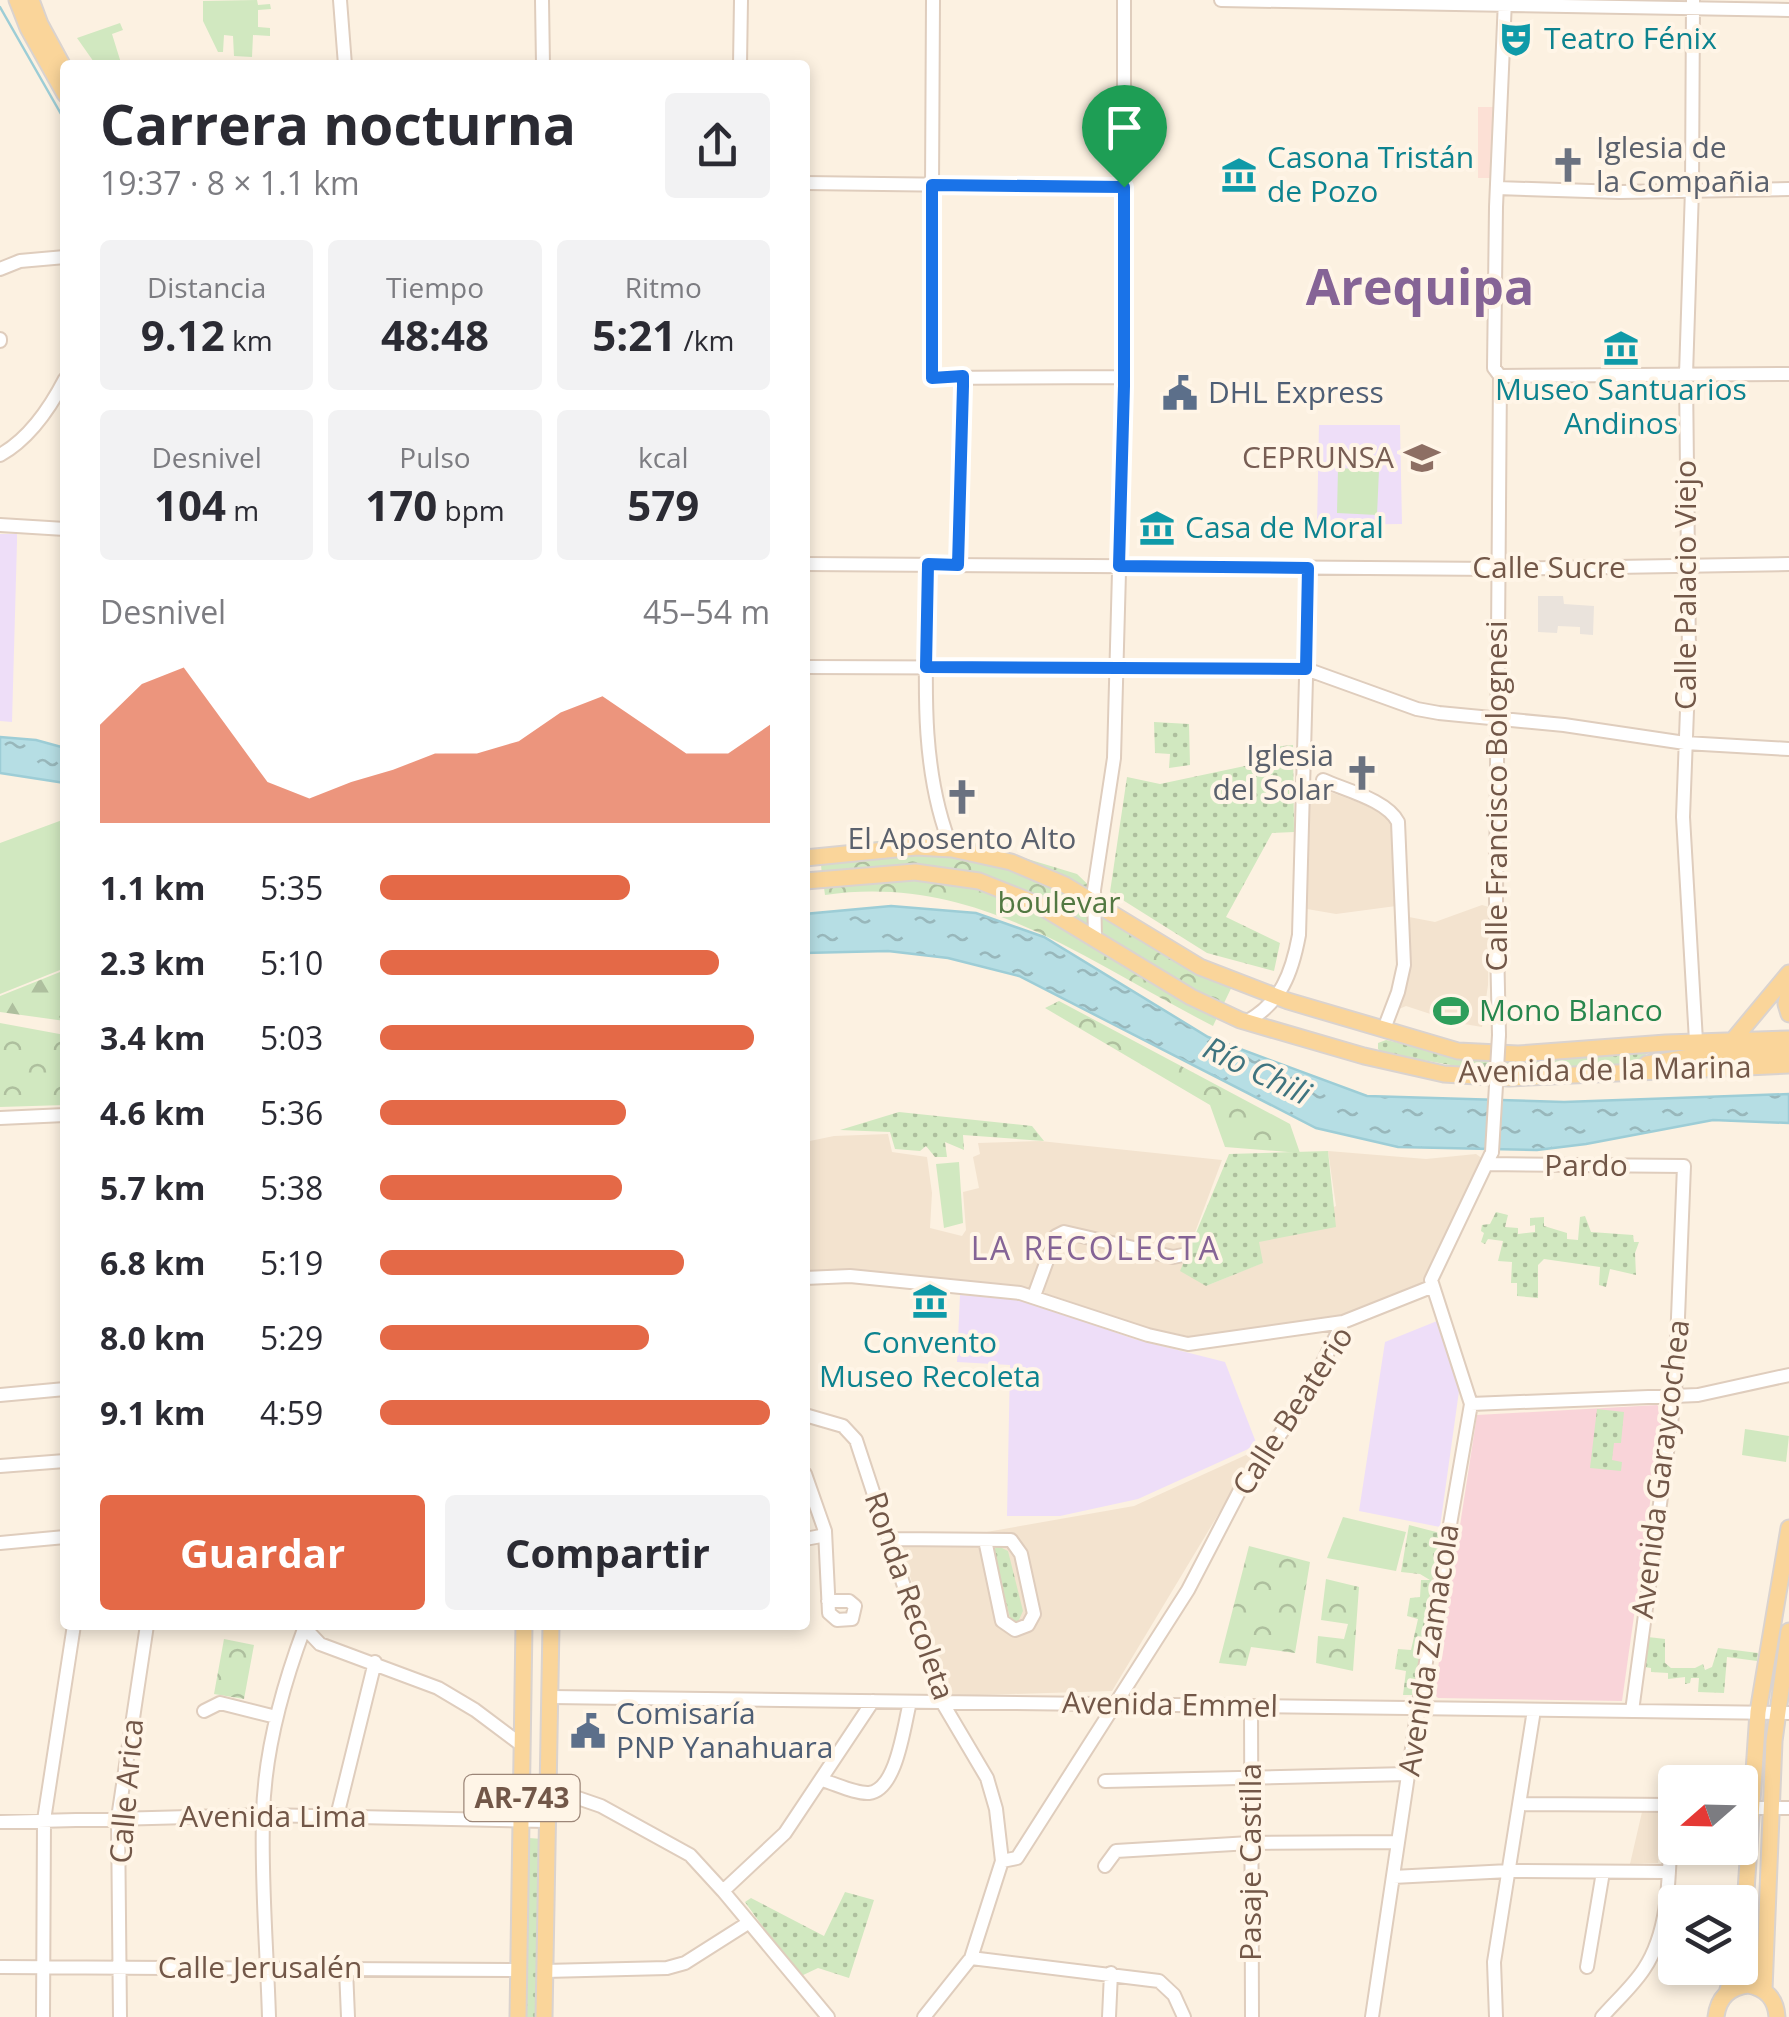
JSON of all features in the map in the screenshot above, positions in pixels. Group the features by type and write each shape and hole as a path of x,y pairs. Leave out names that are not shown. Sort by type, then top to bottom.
{"main road":[{"path":"18,0 28,28 60,85"},
{"path":"31,0 60,61"},
{"name":"Avenida de la Marina","path":"810,857 884,849 952,849 1010,862 1069,888 1200,967 1277,997 1478,1054 1789,1039"},
{"name":"Avenida de la Marina","path":"810,881 886,873 948,874 1008,891 1056,914 1191,997 1246,1022 1364,1056 1475,1078 1789,1064"},
{"path":"1056,914 1070,906 1069,888"},
{"path":"1736,1044 1789,973"},
{"path":"1788,992 1789,1014"},
{"path":"1294,1036 1294,1021 1306,1006"},
{"path":"1364,1056 1377,1042 1379,1028"},
{"path":"1620,1074 1632,1067 1702,1055 1768,1032 1789,1030"},
{"path":"1736,1044 1789,1053"},
{"path":"1751,1765 1789,1528"},
{"name":"AR-743","path":"518,2017 524,1630"},
{"name":"AR-743","path":"544,2017 551,1630"},
{"path":"1789,1631 1784,1713 1770,1808 1764,1990 1776,2011 1789,2016"},
{"path":"1715,2014 1729,1985"},
{"path":"1727,1992 1748,1985 1764,1990"}],"street":[{"path":"340,0 345,60"},
{"path":"542,0 544,60"},
{"path":"740,60 741,0"},
{"path":"933,0 932,378 1124,377"},
{"path":"1095,938 1093,903 1114,775 1124,377 1124,0"},
{"path":"1220,0 1693,5 1789,10"},
{"name":"Calle Francisco Bolognesi","path":"1489,1158 1499,1036 1500,376 1494,368 1505,2"},
{"name":"Calle Palacio Viejo","path":"1693,5 1683,817 1696,1041"},
{"path":"810,183 1124,187"},
{"path":"1497,188 1620,192 1789,188"},
{"path":"0,269 20,261 60,257"},
{"path":"1500,376 1789,374"},
{"path":"958,565 963,376"},
{"path":"0,456 16,447 60,389"},
{"path":"0,525 60,528"},
{"name":"Calle Sucre","path":"810,564 1497,569 1789,564"},
{"path":"928,564 926,667 939,812 952,849"},
{"path":"1246,1022 1265,1012 1277,997 1289,974 1300,923 1308,568"},
{"path":"810,667 1306,669 1417,709 1497,716 1685,743 1789,749"},
{"path":"1323,780 1362,794 1390,810 1398,822 1404,965 1398,992 1379,1028"},
{"path":"0,1118 60,1115"},
{"path":"1431,1288 1430,1280 1440,1257 1489,1158"},
{"name":"Pardo","path":"1489,1158 1684,1166"},
{"name":"Avenida Garaycochea","path":"1632,1711 1675,1393 1684,1166"},
{"path":"1034,1296 1056,1236 1064,1232 1173,1257 1183,1255"},
{"path":"810,1278 850,1276 1034,1296 1148,1336 1188,1344 1342,1322"},
{"name":"Calle Beaterio","path":"1002,1861 1017,1858 1188,1590 1239,1492 1303,1402 1342,1322 1431,1288"},
{"name":"Avenida Zamacola","path":"1372,2017 1418,1708 1470,1404 1431,1288"},
{"path":"1470,1404 1718,1392 1788,1375"},
{"path":"0,1395 60,1389"},
{"name":"Ronda Recoleta","path":"810,1417 850,1431 891,1539 942,1702 987,1778 996,1809 1002,1861"},
{"path":"0,1466 60,1460"},
{"path":"810,1488 826,1531 828,1600"},
{"path":"810,1537 826,1531"},
{"path":"0,1543 60,1537"},
{"path":"891,1539 1011,1540 1021,1554 1034,1614 1028,1625 1014,1630 1002,1621 985,1540"},
{"path":"43,2017 44,1820 73,1630"},
{"name":"Calle Arica","path":"120,2017 118,1818 147,1630"},
{"path":"269,2017 263,1816 276,1717 302,1630"},
{"path":"306,1630 320,1644 438,1688 522,1746"},
{"path":"337,1816 375,1662"},
{"name":"Avenida Emmel","path":"551,1697 1784,1713"},
{"path":"723,1890 784,1833 874,1701"},
{"path":"822,1780 867,1793 883,1788 892,1773 910,1702"},
{"path":"204,1711 220,1703 276,1717"},
{"name":"Pasaje Castilla","path":"1251,1706 1252,2017"},
{"path":"1496,2017 1494,1962 1534,1710"},
{"path":"1105,1781 1408,1774"},
{"path":"522,1789 536,1785 600,1806 690,1856 828,2017"},
{"path":"1520,1804 1658,1805"},
{"path":"1758,1808 1789,1808"},
{"name":"Avenida Lima","path":"0,1822 263,1816 547,1821"},
{"path":"1105,1866 1116,1851 1398,1842"},
{"path":"924,2017 971,1958 1002,1861"},
{"path":"1602,2017 1638,1977 1655,1947 1663,1914 1667,1865"},
{"path":"1393,1877 1510,1871 1666,1872"},
{"path":"1587,1967 1603,1872"},
{"path":"545,1971 668,1968 685,1963 748,1923"},
{"path":"971,1958 1159,1981 1168,1986 1184,2017"},
{"name":"Calle Jerusalén","path":"0,1968 519,1970"},
{"path":"346,1968 348,2017"},
{"path":"1110,2017 1111,1973"}],"shaded area":[{"path":"1478,107 1493,107 1493,178 1478,178"},
{"path":"1319,425 1400,425 1402,524 1317,525"},
{"path":"0,534 17,534 12,722 0,721"},
{"path":"1538,596 1563,596 1564,604 1594,606 1593,635 1580,634 1580,627 1558,626 1557,633 1538,632"},
{"path":"1308,784 1363,804 1393,820 1396,906 1336,914 1307,909"},
{"path":"1482,905 1489,907 1488,985 1482,1027 1406,1006 1399,1009 1408,971 1409,917 1435,922"},
{"path":"888,1134 892,1152 927,1157 932,1193 930,1228 962,1236 966,1230 963,1192 979,1188 973,1157 980,1154 978,1143 1040,1141 1222,1160 1184,1262 1206,1286 1262,1263 1258,1242 1336,1206 1328,1151 1426,1159 1476,1154 1486,1161 1452,1236 1416,1292 1348,1317 1202,1339 1149,1328 1029,1288 901,1275 810,1274 810,1141"},
{"path":"960,1295 1021,1299 1134,1339 1225,1362 1257,1445 1138,1499 1060,1516 1007,1516 1010,1365 957,1362"},
{"path":"1437,1321 1460,1384 1440,1527 1359,1511 1385,1342"},
{"path":"1657,1405 1663,1411 1622,1701 1438,1698 1434,1694 1477,1415"},
{"path":"1257,1450 1112,1691 947,1696 901,1547 1134,1506"},
{"path":"1642,1812 1658,1812 1658,1863 1630,1864"}],"green space":[{"path":"257,0 258,5 270,4 271,9 258,10 258,27 270,28 270,36 253,35 252,57 234,56 233,36 224,35 223,52 218,52 203,21 203,1"},
{"path":"120,23 123,30 112,34 120,60 92,60 77,38"},
{"path":"1338,468 1379,470 1377,515 1337,513"},
{"path":"1154,722 1189,724 1190,765 1169,768 1170,754 1155,753"},
{"path":"1293,745 1294,832 1272,833 1226,917 1280,943 1274,971 1207,953 1110,892 1127,777 1160,784 1259,763 1262,748"},
{"path":"60,821 60,970 0,994 0,843"},
{"name":"boulevar","path":"933,836 958,838 1077,874 1102,898 1162,939 1203,964 1237,976 1213,1026 1074,950 981,910 931,897 880,892 825,895 819,851"},
{"path":"60,972 60,1020 0,1012 0,996"},
{"path":"1059,1001 1290,1124 1300,1153 1225,1147 1210,1105 1045,1008"},
{"path":"0,1023 60,1034 60,1105 0,1107"},
{"path":"1386,1040 1490,1062 1490,1072 1383,1053 1378,1043"},
{"path":"1646,1053 1645,1059 1610,1070 1503,1072 1504,1062"},
{"path":"899,1112 1032,1126 1044,1141 963,1135 964,1150 945,1142 947,1157 935,1157 926,1146 920,1151 895,1149 890,1132 840,1130"},
{"path":"1328,1151 1336,1227 1259,1242 1263,1263 1206,1286 1180,1271 1229,1154"},
{"path":"959,1162 963,1223 944,1228 936,1164"},
{"path":"1496,1212 1508,1215 1505,1227 1518,1228 1518,1234 1535,1232 1530,1218 1544,1217 1544,1226 1567,1233 1567,1239 1578,1240 1580,1217 1585,1216 1591,1232 1633,1235 1634,1242 1639,1242 1636,1275 1610,1269 1606,1287 1599,1285 1600,1267 1544,1259 1538,1265 1538,1298 1517,1296 1517,1283 1511,1283 1512,1262 1498,1261 1503,1241 1481,1242 1482,1225 1490,1224"},
{"path":"1597,1409 1624,1412 1621,1443 1614,1443 1612,1460 1622,1462 1621,1471 1590,1468"},
{"path":"1745,1429 1789,1436 1786,1462 1742,1455"},
{"path":"1343,1517 1406,1532 1396,1571 1327,1558"},
{"path":"1409,1525 1440,1533 1414,1695 1403,1695 1406,1671 1395,1669 1398,1649 1411,1650 1418,1619 1407,1616 1410,1598 1420,1597 1421,1580 1430,1580 1420,1574 1401,1572"},
{"path":"998,1546 1008,1551 1023,1611 1018,1622 1011,1622 993,1550"},
{"path":"1249,1546 1310,1562 1295,1653 1251,1647 1246,1666 1219,1663"},
{"path":"1326,1579 1359,1587 1353,1671 1316,1663 1318,1636 1344,1639 1348,1624 1321,1620"},
{"path":"1648,1637 1665,1639 1665,1663 1671,1668 1703,1664 1705,1670 1712,1667 1718,1648 1758,1653 1757,1661 1727,1657 1724,1693 1698,1692 1699,1678 1691,1678 1685,1684 1685,1677 1668,1679 1668,1673 1651,1672 1651,1668 1644,1667"},
{"path":"224,1639 254,1645 244,1699 214,1694"},
{"path":"529,1838 542,1839 539,2017 525,2017"},
{"path":"845,1892 874,1900 849,1978 818,1968 799,1977 745,1902 751,1898 824,1936"}],"water":[{"path":"0,737 60,747 60,782 0,773"},
{"name":"Río Chili","path":"891,906 976,913 1044,937 1208,1037 1367,1096 1564,1102 1789,1094 1789,1123 1713,1120 1537,1150 1398,1147 1316,1128 1019,976 948,958 888,951 810,953 810,914"}],"waterway":[{"path":"0,7 60,112"}],"place":[{"name":"Teatro Fénix","path":"1516,39"},
{"name":"Iglesia de la Compañia","path":"1568,165"},
{"name":"Casona Tristán de Pozo","path":"1239,175"},
{"name":"Museo Santuarios Andinos","path":"1621,348"},
{"name":"DHL Express","path":"1180,393"},
{"name":"CEPRUNSA","path":"1422,458"},
{"name":"Casa de Moral","path":"1157,528"},
{"name":"Iglesia del Solar","path":"1362,773"},
{"name":"El Aposento Alto","path":"962,797"},
{"name":"Mono Blanco","path":"1451,1011"},
{"name":"Convento Museo Recoleta","path":"930,1301"},
{"name":"Comisaría PNP Yanahuara","path":"588,1731"}],"district":[{"name":"Arequipa","path":"1420,287"},
{"name":"LA RECOLECTA","path":"1096,1249"}],"route":[{"path":"932,185 1124,187 1119,566 1308,568 1306,669 926,667 928,564 958,565 963,386 963,376 932,378 932,185"}]}
